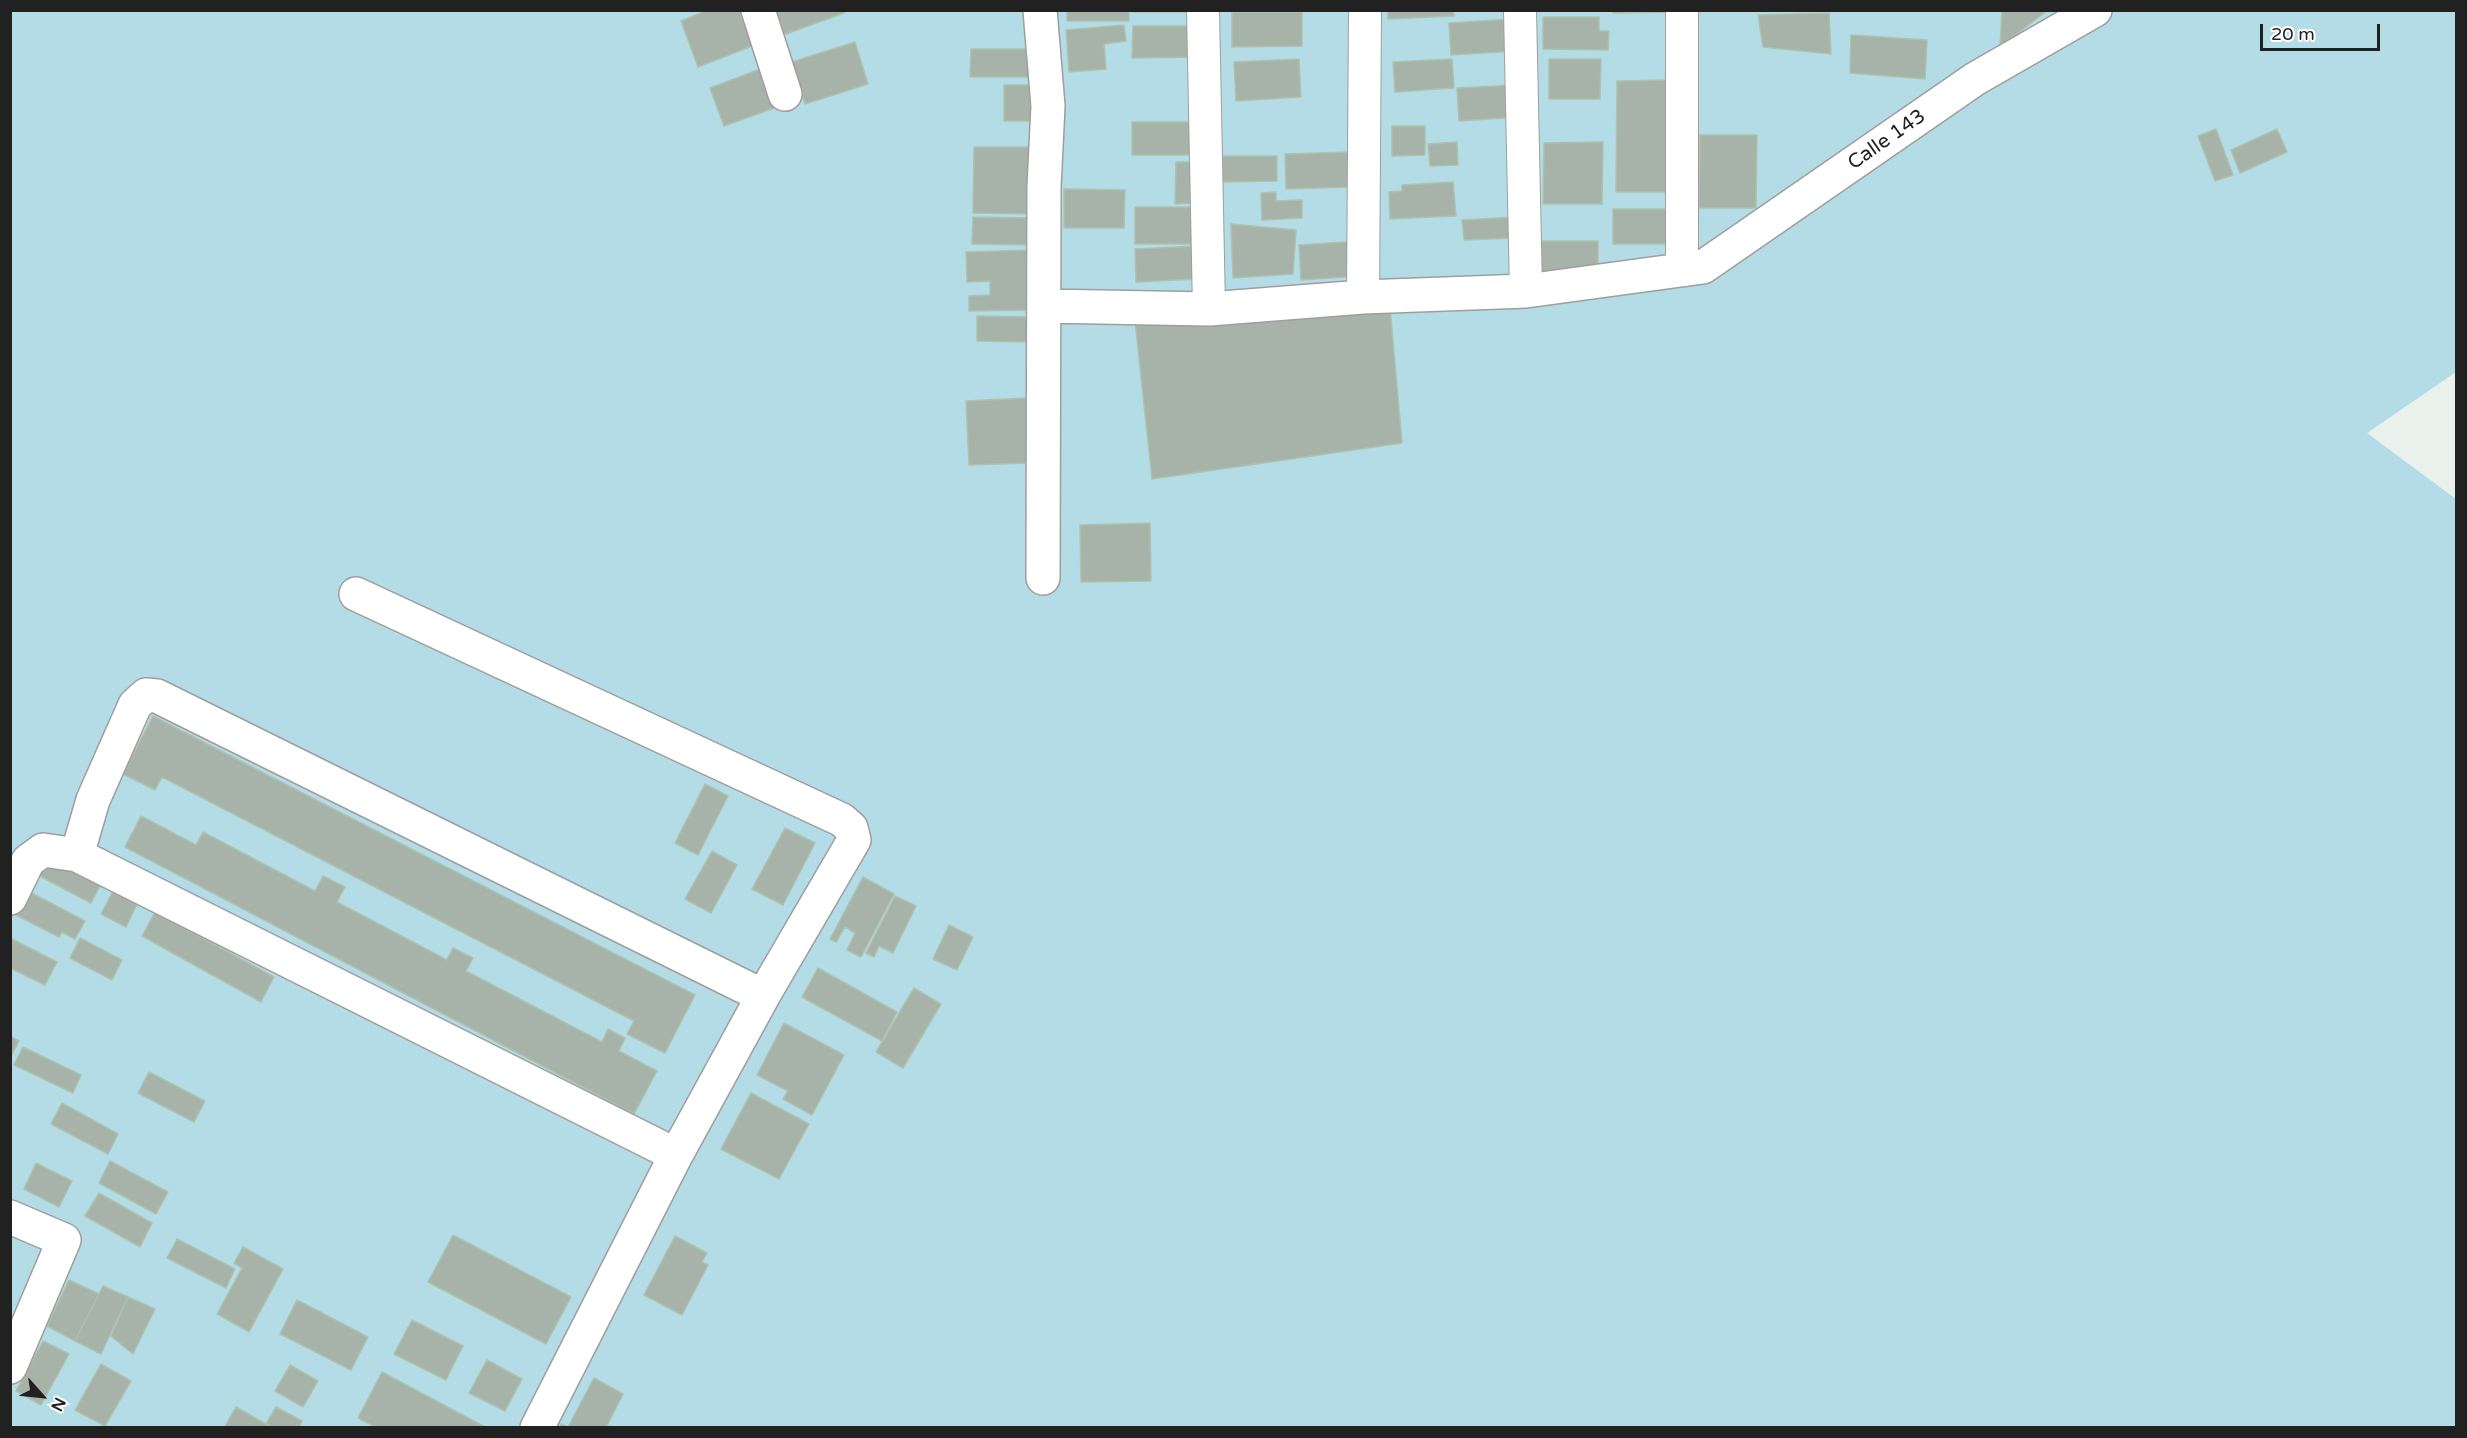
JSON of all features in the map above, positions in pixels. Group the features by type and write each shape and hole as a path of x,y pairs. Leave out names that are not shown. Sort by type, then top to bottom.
{"street":[{"path":"758,10 785,94"},
{"path":"1040,10 1048,106 1044,187 1043,578"},
{"path":"1203,10 1209,309"},
{"path":"1363,297 1365,10"},
{"path":"1520,10 1526,291"},
{"path":"1682,10 1682,270"},
{"name":"Calle 143","path":"1045,306 1209,309 1363,297 1526,291 1703,267 1975,79 2095,10"},
{"path":"356,594 831,815 851,828 854,840 763,996 676,1155 537,1428"},
{"path":"77,855 93,800 135,705 146,695 157,696 763,996"},
{"path":"10,898 28,861 44,850 77,855 676,1155"},
{"path":"10,1217 64,1240 10,1367"}],"shaded area":[{"path":"10,11 2456,11 2456,372 2367,433 2456,499 2456,1427 11,1427"}],"building":[{"path":"708,10 739,10 752,46 698,67 681,21"},
{"path":"774,10 844,10 844,13 783,35"},
{"path":"1067,10 1129,10 1129,21 1067,21"},
{"path":"1132,10 1197,10 1197,12 1132,12"},
{"path":"1388,10 1453,10 1454,16 1388,19"},
{"path":"1613,10 1674,10 1674,12 1613,13"},
{"path":"2002,10 2048,10 2000,47"},
{"path":"1232,12 1302,12 1302,46 1232,47"},
{"path":"1829,13 1831,54 1763,47 1758,15"},
{"path":"1543,17 1599,17 1599,31 1609,31 1608,50 1543,49"},
{"path":"1514,19 1515,51 1451,55 1449,23"},
{"path":"1124,25 1126,41 1104,44 1106,69 1069,72 1066,30"},
{"path":"1133,26 1197,26 1197,57 1132,58"},
{"path":"1851,35 1927,40 1925,79 1850,73"},
{"path":"855,42 868,84 805,104 792,62"},
{"path":"971,49 1032,49 1032,77 970,77"},
{"path":"1299,59 1301,97 1236,101 1234,62"},
{"path":"1452,59 1454,88 1395,92 1393,62"},
{"path":"1549,59 1601,59 1600,99 1549,99"},
{"path":"763,68 777,107 724,126 710,88"},
{"path":"1673,80 1673,192 1616,192 1617,81"},
{"path":"1004,85 1038,85 1037,121 1004,121"},
{"path":"1516,85 1518,117 1459,121 1457,88"},
{"path":"1132,122 1201,122 1200,155 1132,155"},
{"path":"1392,126 1425,126 1425,155 1392,156"},
{"path":"2216,129 2233,175 2215,181 2198,136"},
{"path":"2277,129 2287,152 2240,173 2231,150"},
{"path":"1700,135 1757,135 1756,208 1699,208"},
{"path":"1457,142 1458,165 1430,166 1428,144"},
{"path":"1603,142 1602,204 1543,204 1544,143"},
{"path":"974,147 1034,147 1033,214 973,213"},
{"path":"1350,152 1351,187 1286,189 1285,154"},
{"path":"1221,156 1277,156 1277,181 1221,182"},
{"path":"1176,162 1203,162 1203,203 1175,204"},
{"path":"1453,182 1456,216 1390,219 1389,192 1402,191 1402,185"},
{"path":"1064,189 1125,190 1124,228 1064,228"},
{"path":"1276,192 1276,201 1302,200 1302,218 1262,220 1261,193"},
{"path":"1135,207 1200,207 1200,244 1135,244"},
{"path":"1613,209 1667,209 1667,244 1613,244"},
{"path":"973,217 1034,218 1034,245 972,244"},
{"path":"1516,217 1516,238 1464,240 1462,220"},
{"path":"1231,224 1296,230 1293,274 1233,278"},
{"path":"1359,241 1361,276 1301,280 1299,245"},
{"path":"1539,241 1598,241 1598,274 1538,274"},
{"path":"1196,246 1197,279 1136,282 1135,249"},
{"path":"1033,250 1034,280 1026,281 1027,310 969,311 969,296 990,295 990,281 967,282 966,252"},
{"path":"1390,307 1402,443 1152,479 1135,321"},
{"path":"977,316 1030,317 1030,342 977,341"},
{"path":"1026,398 1028,463 969,465 966,401"},
{"path":"1150,523 1151,581 1081,582 1080,525"},
{"path":"153,716 695,995 665,1053 627,1034 634,1021 162,777 155,790 123,774"},
{"path":"705,784 728,796 698,855 675,843"},
{"path":"141,816 196,845 203,832 315,891 323,876 345,887 337,902 447,960 453,948 473,958 466,971 602,1042 608,1029 625,1038 619,1051 657,1071 634,1114 125,847"},
{"path":"785,828 815,843 783,905 752,889"},
{"path":"712,851 737,865 711,913 685,899"},
{"path":"44,856 100,886 91,903 34,873"},
{"path":"863,877 894,894 861,957 847,950 855,933 845,927 836,942 830,939"},
{"path":"114,889 138,902 126,927 101,914"},
{"path":"26,890 85,921 75,939 62,932 59,937 14,914"},
{"path":"895,896 916,906 893,953 879,946 874,957 866,953"},
{"path":"155,912 274,977 261,1002 142,936"},
{"path":"949,925 973,937 957,970 933,959"},
{"path":"10,938 57,962 45,985 10,968"},
{"path":"80,938 122,960 112,980 70,958"},
{"path":"818,968 897,1012 882,1041 802,997"},
{"path":"914,988 941,1004 903,1068 876,1052"},
{"path":"784,1023 844,1055 812,1115 783,1099 788,1091 757,1075"},
{"path":"10,1036 19,1041 10,1058"},
{"path":"23,1047 81,1075 73,1093 14,1065"},
{"path":"149,1072 205,1101 194,1122 138,1093"},
{"path":"751,1093 809,1124 779,1179 721,1149"},
{"path":"62,1103 118,1134 108,1154 51,1124"},
{"path":"110,1161 168,1192 156,1214 99,1183"},
{"path":"36,1163 72,1181 59,1207 24,1189"},
{"path":"99,1193 152,1223 140,1247 85,1216"},
{"path":"453,1235 571,1297 546,1344 428,1282"},
{"path":"675,1236 707,1253 702,1262 708,1265 682,1315 644,1295"},
{"path":"177,1239 235,1269 226,1288 167,1258"},
{"path":"243,1247 283,1269 249,1332 217,1314 242,1268 234,1263"},
{"path":"69,1280 99,1294 75,1341 47,1326"},
{"path":"103,1286 128,1297 101,1354 75,1341"},
{"path":"128,1297 155,1309 133,1354 111,1336"},
{"path":"297,1300 368,1337 351,1370 280,1334"},
{"path":"412,1320 463,1346 446,1380 394,1354"},
{"path":"43,1341 69,1354 41,1405 16,1391"},
{"path":"487,1360 522,1379 505,1411 469,1393"},
{"path":"101,1364 131,1381 105,1426 75,1410"},
{"path":"290,1365 318,1381 303,1407 275,1391"},
{"path":"382,1372 487,1428 377,1428 358,1418"},
{"path":"594,1378 623,1394 606,1428 559,1428 561,1424 568,1427"},
{"path":"236,1407 266,1424 272,1428 224,1428"},
{"path":"276,1407 302,1421 299,1428 272,1428 266,1424"}]}
